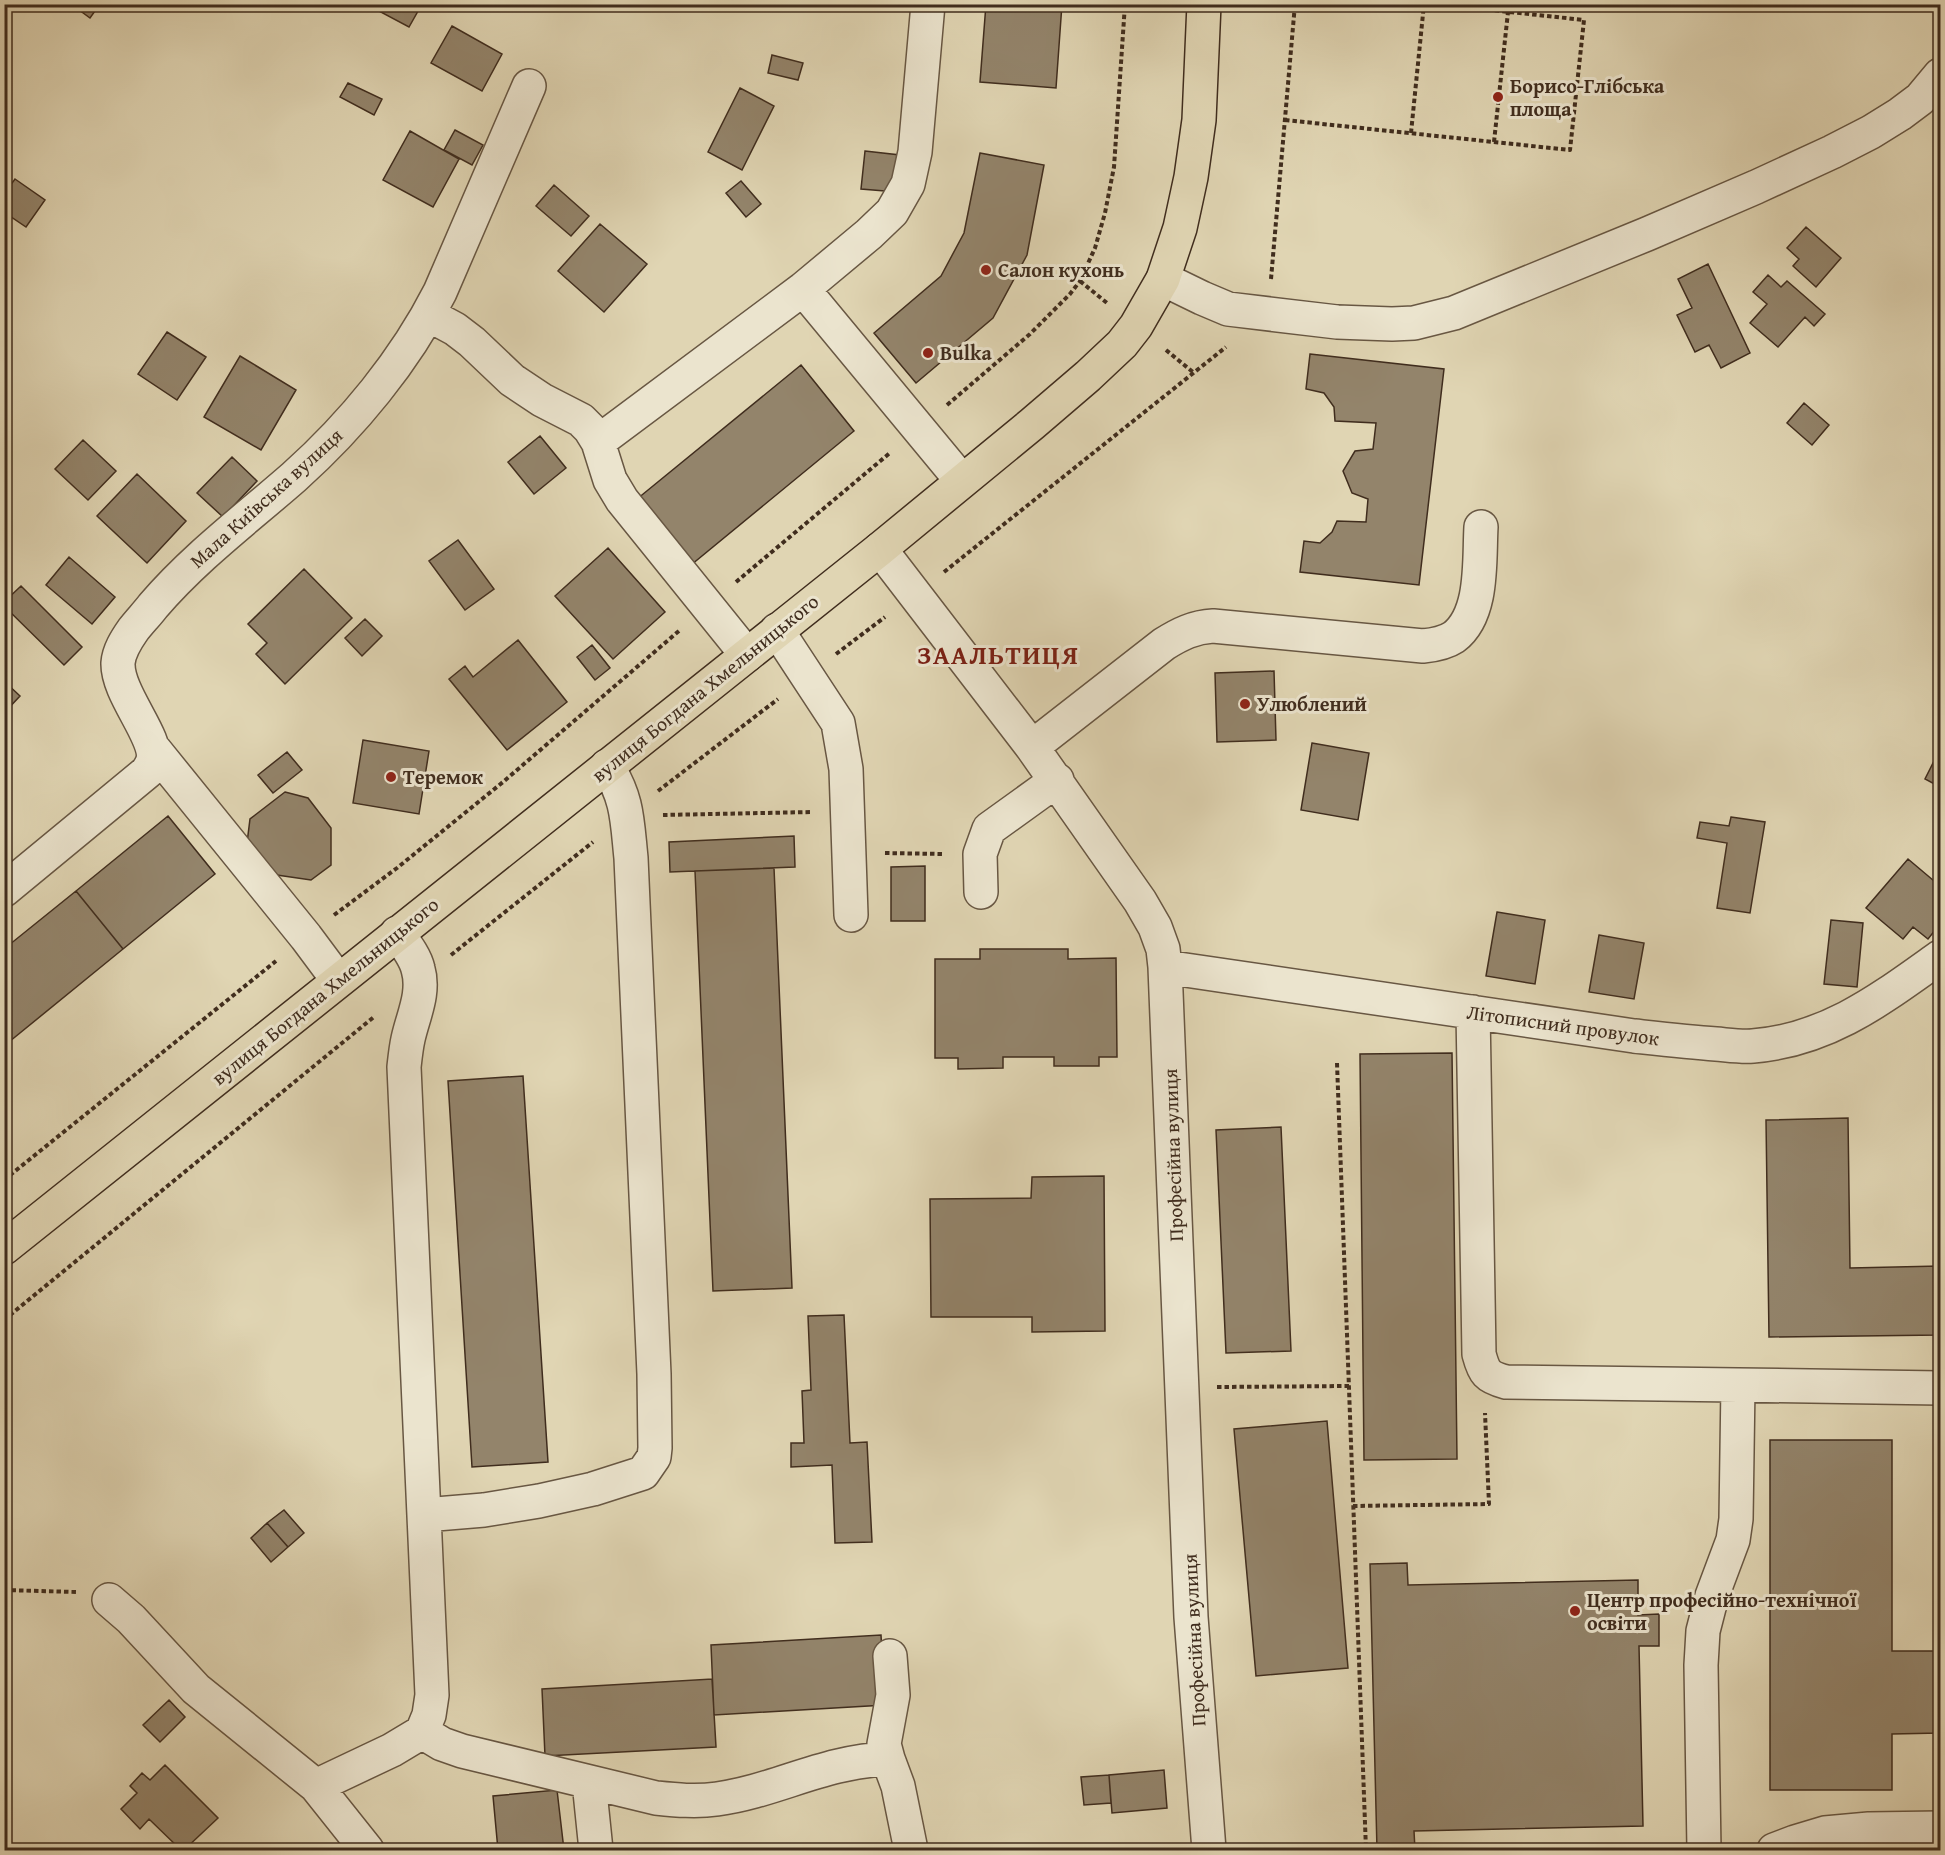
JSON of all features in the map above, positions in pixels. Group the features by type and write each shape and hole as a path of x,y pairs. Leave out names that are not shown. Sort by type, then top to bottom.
{"main road":[{"name":"вулиця Богдана Хмельницького","path":"4,1248 880,549 1088,376 1122,344 1136,326 1163,279 1179,228 1191,177 1199,120 1204,4"}],"street":[{"path":"598,442 803,289 892,212 908,184 916,141 928,4"},
{"path":"1163,279 1228,309 1337,322 1392,324 1414,323 1437,318 1647,234 1756,188 1832,152 1900,114 1920,99 1941,75"},
{"name":"Мала Київська вулиця","path":"338,980 153,748 119,676 118,662 123,647 134,628 169,588 210,549 314,459 349,423 379,386 429,315 530,86"},
{"path":"803,289 963,481"},
{"path":"429,315 455,329 472,342 512,380 542,400 581,420 590,429 598,442 610,480 622,500 747,655"},
{"path":"1032,747 1164,644 1178,635 1201,627 1213,626 1423,646 1446,641 1461,630 1474,609 1482,527"},
{"name":"Професійна вулиця","path":"880,549 1057,780 1140,901 1155,927 1163,949 1191,1617 1209,1851"},
{"path":"777,630 838,723 846,769 851,915"},
{"path":"4,890 147,772 153,762 153,748"},
{"path":"424,1515 484,1510 593,1489 643,1473 654,1457 656,1419 636,945 627,815 618,783 607,766"},
{"path":"981,892 980,854 990,829 1057,780"},
{"path":"316,1786 392,1750 422,1732 429,1715 432,1695 404,1085 408,1039 419,998 420,979 412,953 397,933"},
{"name":"Літописний провулок","path":"1165,967 1634,1036 1752,1046 1818,1032 1845,1020 1941,957"},
{"path":"1473,1012 1479,1354 1483,1369 1491,1378 1506,1382 1941,1388"},
{"path":"1704,1851 1702,1643 1712,1596 1733,1540 1736,1519 1738,1384"},
{"path":"109,1600 131,1619 196,1689 316,1786 367,1851"},
{"path":"890,1656 893,1695 884,1744 898,1786 911,1851"},
{"path":"422,1732 442,1744 462,1751 656,1798 685,1801 717,1799 762,1789 846,1763 888,1759"},
{"path":"589,1782 596,1851"},
{"path":"1774,1851 1825,1833 1869,1829 1941,1828"}],"path":[{"path":"4,1180 503,782 708,605 1030,334 1070,294 1080,281 1095,248 1106,213 1114,167 1125,4"},
{"path":"1411,134 1424,4"},
{"path":"1284,120 1570,150 1584,20 1436,4"},
{"path":"1494,142 1508,12 1511,4"},
{"path":"1080,281 1109,305"},
{"path":"1166,350 1194,373"},
{"path":"627,815 847,811"},
{"path":"848,852 980,854"},
{"path":"1337,1063 1366,1851"},
{"path":"1353,1506 1489,1504 1483,1369"},
{"path":"1214,1387 1349,1386"},
{"path":"4,1590 55,1590 87,1593 109,1600"}],"building":[{"path":"71,4 100,4 90,18"},
{"path":"377,4 422,4 409,27 375,9"},
{"path":"986,4 1062,4 1056,88 980,82"},
{"path":"452,26 502,54 482,91 431,63"},
{"path":"772,55 803,63 798,80 768,73"},
{"path":"348,83 382,99 374,115 340,97"},
{"path":"740,88 774,106 742,170 708,152"},
{"path":"455,130 483,145 472,165 444,150"},
{"path":"410,131 459,159 433,207 383,180"},
{"path":"865,151 900,155 897,192 861,189"},
{"path":"980,153 1044,165 1027,255 993,318 916,383 874,333 941,276 964,233"},
{"path":"15,179 45,200 26,227 4,212 4,194"},
{"path":"741,181 761,204 746,217 726,193"},
{"path":"554,185 589,216 571,236 536,206"},
{"path":"600,224 647,264 604,312 558,271"},
{"path":"1806,227 1841,258 1816,287 1793,266 1799,259 1787,248"},
{"path":"1708,264 1750,353 1721,368 1709,345 1695,352 1677,315 1692,308 1678,279"},
{"path":"1768,275 1781,287 1787,281 1825,314 1814,326 1805,317 1778,347 1750,323 1767,304 1753,292"},
{"path":"167,332 206,357 177,400 138,374"},
{"path":"1310,354 1444,369 1419,585 1300,572 1304,541 1320,543 1332,532 1337,521 1366,522 1368,499 1352,493 1343,471 1355,451 1373,449 1376,423 1335,421 1334,407 1324,393 1306,389"},
{"path":"240,356 296,390 261,450 204,417"},
{"path":"801,365 854,431 691,565 637,499"},
{"path":"1804,403 1829,425 1812,445 1787,423"},
{"path":"540,436 566,468 534,494 508,462"},
{"path":"83,440 116,471 88,500 55,469"},
{"path":"232,457 257,481 223,517 197,493"},
{"path":"137,474 186,521 147,563 97,516"},
{"path":"458,540 494,589 465,610 429,561"},
{"path":"608,548 665,612 613,659 555,596"},
{"path":"69,557 115,597 92,624 46,585"},
{"path":"304,569 352,618 285,684 256,654 267,643 248,624"},
{"path":"21,586 82,647 64,665 4,606 4,602"},
{"path":"365,619 382,636 362,656 345,638"},
{"path":"518,640 567,702 507,750 449,679 465,666 473,677"},
{"path":"592,645 610,668 595,680 577,657"},
{"path":"1274,671 1276,740 1217,742 1215,673"},
{"path":"4,681 20,696 4,713"},
{"name":"Теремок","path":"363,740 429,751 419,814 353,803"},
{"path":"1312,743 1369,753 1358,820 1301,810"},
{"path":"1940,749 1940,787 1925,779"},
{"path":"287,752 302,770 273,793 258,775"},
{"path":"285,792 308,798 331,828 331,865 311,880 270,874 247,843 250,819"},
{"path":"168,816 215,874 123,949 76,891"},
{"path":"1731,817 1765,822 1750,913 1717,908 1727,843 1697,838 1700,822 1729,826"},
{"path":"794,836 795,867 670,872 669,842"},
{"path":"1908,859 1940,886 1940,924 1928,939 1913,927 1903,939 1866,908"},
{"path":"925,866 925,921 891,921 891,867"},
{"path":"774,868 792,1288 713,1291 695,871"},
{"path":"76,891 123,949 4,1046 4,949"},
{"path":"1497,912 1545,920 1535,984 1486,976"},
{"path":"1831,920 1863,923 1857,987 1824,984"},
{"path":"1599,935 1644,943 1634,999 1589,992"},
{"path":"980,949 1068,949 1068,959 1116,958 1117,1057 1099,1057 1099,1066 1054,1066 1054,1057 1003,1057 1003,1068 958,1069 958,1058 935,1058 935,959 980,959"},
{"path":"1452,1053 1457,1459 1364,1460 1360,1054"},
{"path":"523,1076 548,1462 472,1467 448,1081"},
{"path":"1848,1118 1850,1268 1940,1266 1940,1335 1769,1337 1766,1120"},
{"path":"1281,1127 1291,1351 1226,1353 1216,1130"},
{"path":"1104,1176 1105,1331 1032,1332 1032,1317 931,1317 930,1199 1031,1198 1032,1177"},
{"path":"844,1315 850,1443 867,1442 872,1542 835,1543 832,1465 791,1467 791,1443 804,1443 802,1391 811,1390 808,1316"},
{"path":"1327,1421 1348,1668 1256,1676 1234,1429"},
{"path":"1770,1440 1892,1440 1892,1651 1940,1651 1940,1733 1892,1734 1892,1790 1770,1790"},
{"path":"284,1510 304,1533 288,1547 267,1523"},
{"path":"267,1523 288,1547 271,1562 251,1538"},
{"path":"1407,1563 1408,1585 1638,1580 1638,1615 1659,1614 1659,1646 1639,1646 1643,1826 1414,1831 1415,1850 1377,1850 1370,1564"},
{"path":"881,1635 885,1705 714,1715 711,1645"},
{"path":"712,1679 716,1747 545,1756 542,1689"},
{"path":"169,1700 185,1717 160,1742 143,1725"},
{"path":"165,1765 218,1818 184,1850 181,1850 149,1819 140,1829 121,1809 137,1793 130,1786 142,1773 150,1780"},
{"path":"1164,1770 1167,1808 1112,1813 1109,1775"},
{"path":"1109,1775 1111,1803 1084,1805 1081,1777"},
{"path":"557,1790 564,1850 498,1850 493,1796"}],"place":[{"name":"Борисо-Глібська площа","path":"1498,97"},
{"name":"Салон кухонь","path":"986,270"},
{"name":"Bulka","path":"928,353"},
{"name":"Улюблений","path":"1245,704"},
{"name":"Теремок","path":"391,777"},
{"name":"Центр професійно-технічної освіти","path":"1575,1611"}],"district":[{"name":"ЗААЛЬТИЦЯ","path":"998,655"}]}
